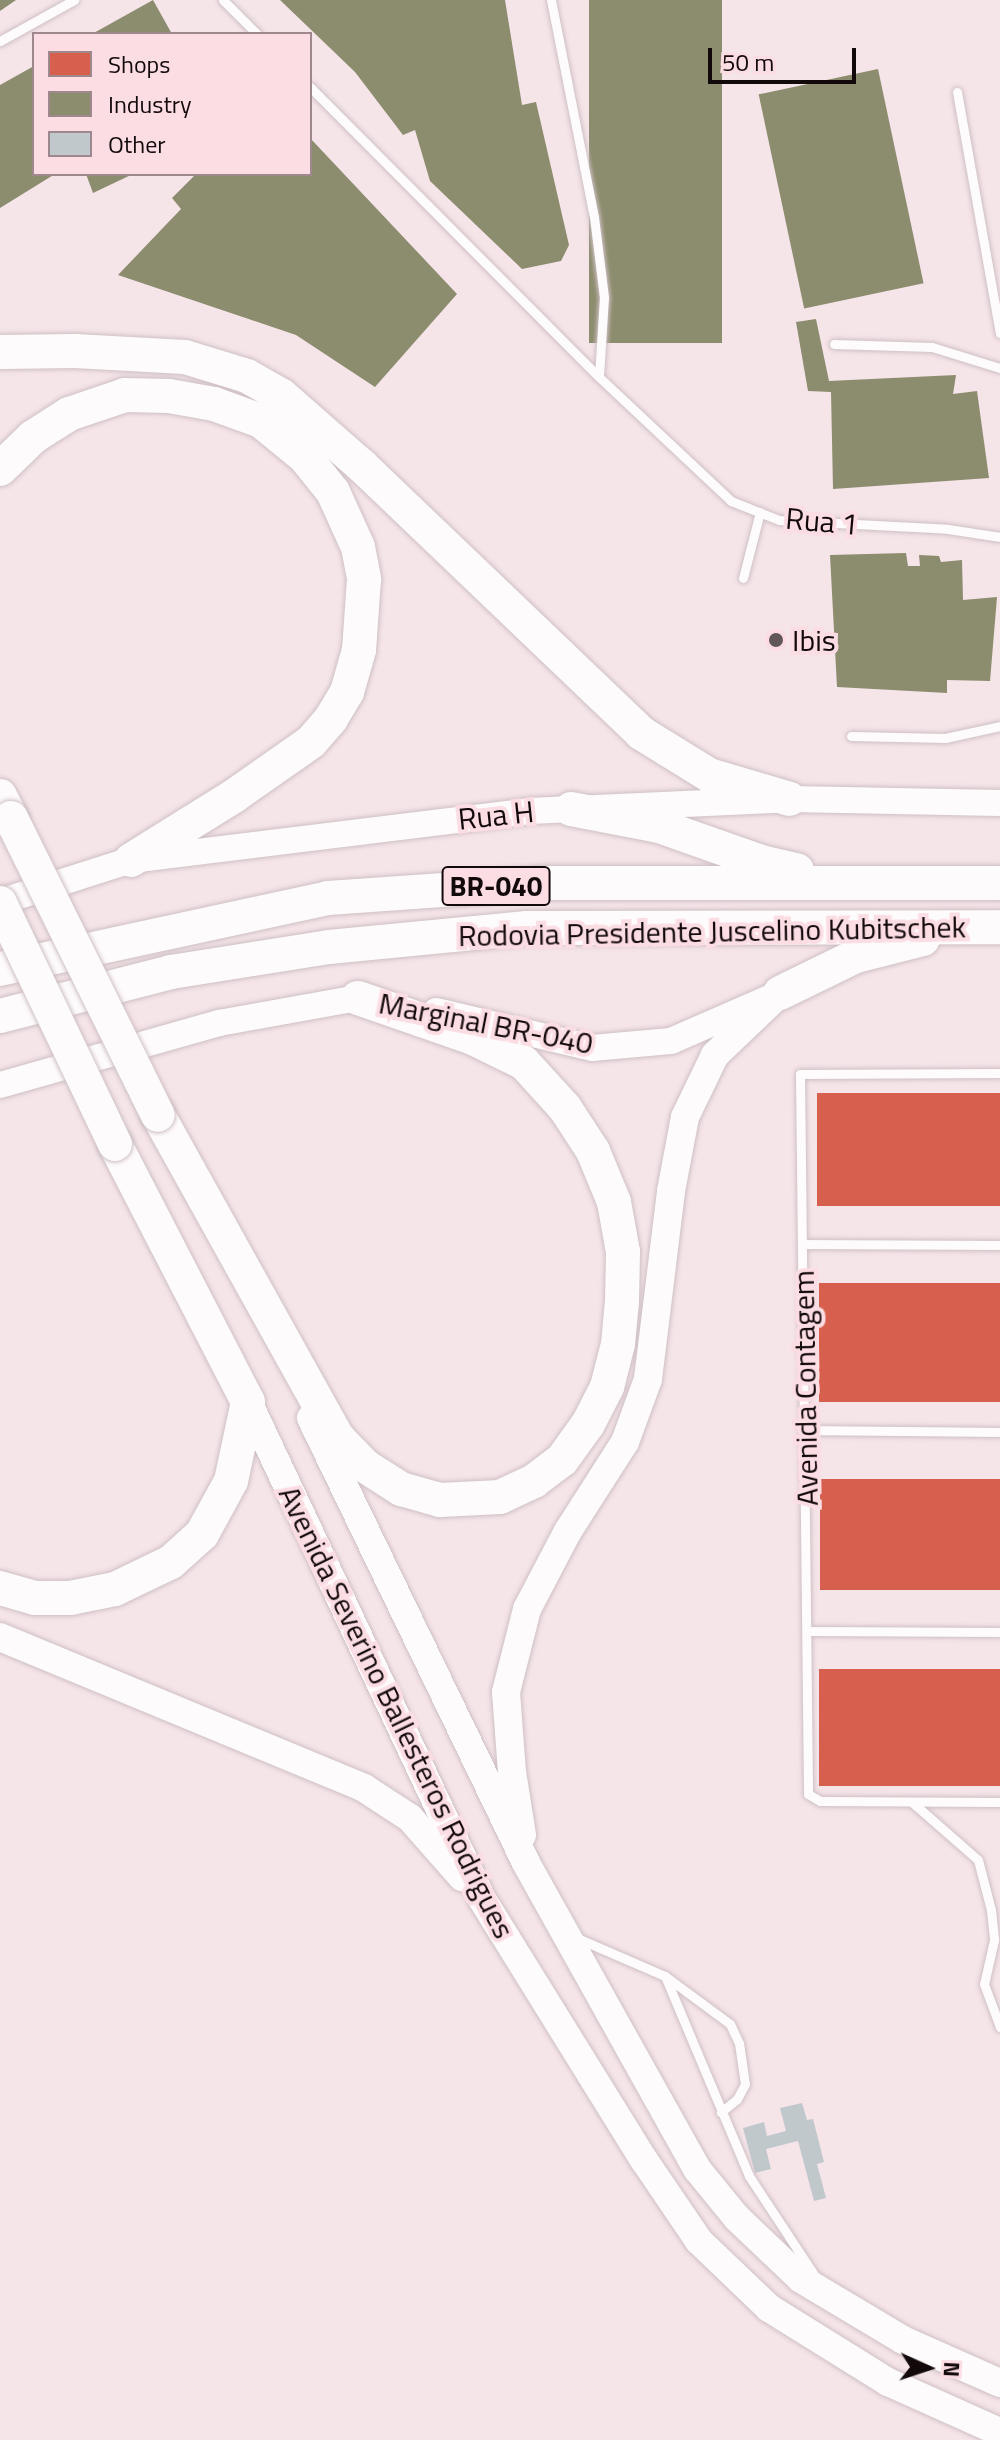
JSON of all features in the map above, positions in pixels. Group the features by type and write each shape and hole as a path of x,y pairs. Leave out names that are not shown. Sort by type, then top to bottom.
{"highway":[{"path":"0,352 75,351 185,357 247,376 282,396 362,466 641,733 709,775 790,799"},
{"path":"0,469 33,437 69,414 125,395 169,396 214,404 261,421 305,457 333,492 358,547 364,579 359,650 347,692 331,719 311,742 234,796 131,860"},
{"name":"Avenida Severino Ballesteros Rodrigues","path":"6,807 158,1115 215,1220"},
{"path":"571,809 659,826 761,862 852,883"},
{"name":"Rodovia Presidente Juscelino Kubitschek","path":"0,969 328,898 540,883 1000,883"},
{"name":"Avenida Severino Ballesteros Rodrigues","path":"0,902 115,1144 248,1402"},
{"path":"780,993 856,956 985,927"},
{"name":"Rodovia Presidente Juscelino Kubitschek","path":"0,1016 171,972 329,947 527,928 985,927"},
{"path":"215,1220 337,1437 365,1466 401,1489 440,1500 500,1497 534,1481 562,1460 588,1424 607,1387 618,1344 623,1252 614,1202 593,1151 565,1108 524,1063 473,1038 358,998"},
{"path":"0,1588 35,1598 70,1598 115,1589 171,1562 202,1534 220,1507 231,1481 248,1402"}],"main road":[{"name":"Rua H","path":"0,902 131,860 529,811 790,799 1000,803"},
{"name":"Marginal BR-040","path":"0,1085 219,1023 358,998 424,1008 592,1048 671,1041 780,993"},
{"path":"526,1863 512,1772 506,1692 527,1609 568,1531 625,1442 648,1379 671,1191 685,1117 715,1055 780,993"},
{"name":"Avenida Severino Ballesteros Rodrigues","path":"215,1220 526,1863 697,2169 737,2218 801,2279 903,2340 1000,2383"},
{"name":"Avenida Severino Ballesteros Rodrigues","path":"248,1402 482,1899 644,2160 699,2241 769,2308 888,2382 1000,2432"},
{"path":"0,1637 364,1788 410,1818 482,1899"}],"lane":[{"path":"0,41 74,0"},
{"path":"223,0 255,32"},
{"path":"551,0 597,244 604,297 599,377"},
{"name":"Rua 1","path":"312,89 599,377 731,501 779,520 948,529 1000,537"},
{"path":"957,92 1000,333"},
{"path":"834,344 932,347 1000,368"},
{"path":"743,578 760,512"},
{"path":"851,736 945,738 1000,726"},
{"name":"Avenida Contagem","path":"1000,1073 800,1074 808,1794 820,1801 1000,1802"},
{"path":"803,1244 1000,1245"},
{"path":"804,1430 1000,1432"},
{"path":"808,1631 1000,1632"},
{"path":"913,1803 978,1860 996,1909 994,1940 984,1984 1000,2027"},
{"path":"564,1932 665,1976 730,2024 739,2043 745,2084 737,2099 721,2112"},
{"path":"665,1976 749,2176 828,2296"}],"building: Shops":[{"path":"817,1093 1000,1093 1000,1206 817,1206"},
{"path":"819,1283 1000,1283 1000,1402 819,1402"},
{"path":"820,1479 1000,1479 1000,1590 820,1590"},
{"path":"819,1669 1000,1669 1000,1786 819,1786"}],"building: Industry":[{"path":"0,0 16,0 0,11"},
{"path":"153,0 171,32 96,32"},
{"path":"280,0 505,0 522,105 536,102 569,245 561,261 522,269 430,181 415,130 403,135 355,72"},
{"path":"589,0 722,0 722,343 589,343"},
{"path":"32,67 32,176 52,176 0,208 0,85"},
{"path":"878,69 924,283 804,309 759,94"},
{"path":"312,140 457,294 375,387 296,335 118,275 181,209 172,198 194,176 312,176"},
{"path":"87,176 129,176 93,193"},
{"path":"816,319 829,381 956,375 953,394 977,391 989,478 833,489 831,392 808,391 796,322"},
{"path":"906,553 908,566 920,566 919,555 939,556 941,562 962,560 963,600 997,597 990,681 947,680 947,693 837,687 830,555"}],"building: Other":[{"path":"802,2103 807,2120 813,2119 824,2162 817,2164 826,2198 814,2201 798,2141 766,2149 771,2169 755,2173 743,2128 764,2122 767,2136 786,2131 780,2108"}],"place":[{"name":"Ibis","path":"776,640"}]}
